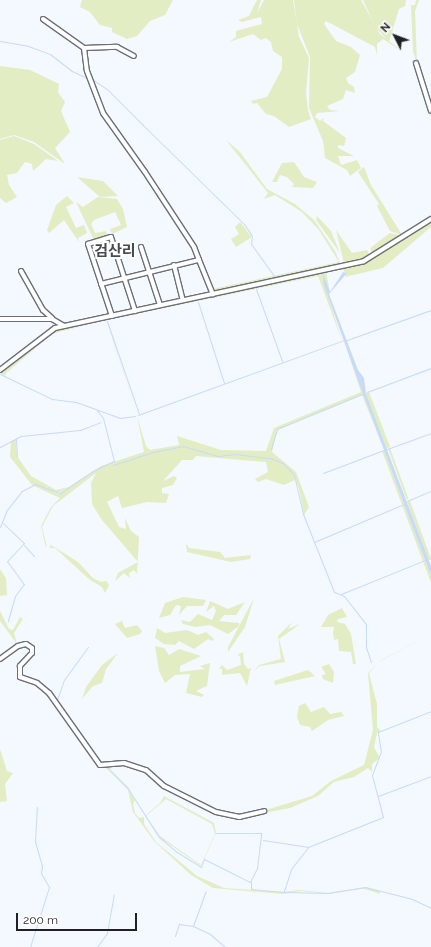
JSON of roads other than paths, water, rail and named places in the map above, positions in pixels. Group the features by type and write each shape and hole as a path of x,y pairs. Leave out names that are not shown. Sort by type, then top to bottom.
{"street":[{"path":"43,18 84,48 117,47 134,56"},
{"path":"84,48 87,71 103,113 146,172 194,247 213,294"},
{"path":"416,63 431,111"},
{"path":"0,370 48,332 64,326 364,261 431,219"},
{"path":"112,316 88,244 110,237 135,311"},
{"path":"142,247 160,305"},
{"path":"101,284 149,270 199,260"},
{"path":"174,265 183,300"},
{"path":"21,271 43,310 52,319 64,326"},
{"path":"0,319 52,319"},
{"path":"0,659 18,646 26,644 32,648 32,653 20,666 20,677 37,683 49,693 100,765 124,763 146,770 169,788 216,812 239,817 264,811"}],"water":[{"path":"322,271 330,292 343,272 347,273 329,294 358,370 364,378 366,394 431,566 431,576 356,375 324,285"}],"waterway":[{"path":"0,41 28,46 50,54 72,71 87,78"},
{"path":"92,79 107,89 147,129"},
{"path":"148,130 244,224 252,236 251,244 275,277 318,268"},
{"path":"256,289 282,361"},
{"path":"198,302 224,383"},
{"path":"347,340 431,310"},
{"path":"107,321 139,414"},
{"path":"138,415 344,340"},
{"path":"367,392 431,368"},
{"path":"0,374 52,399 76,402 120,418 135,416"},
{"path":"271,449 277,429 362,394"},
{"path":"0,527 7,510 22,491 35,484 60,493 91,472 114,461 103,418 97,410"},
{"path":"0,447 21,436 80,430 101,422"},
{"path":"387,449 431,433"},
{"path":"16,438 17,456"},
{"path":"113,465 153,452 183,446 218,456 235,454 270,458 283,463 294,475 303,514 334,592 344,596 366,624 366,647 371,662"},
{"path":"323,473 384,450"},
{"path":"407,501 431,491"},
{"path":"314,542 404,504"},
{"path":"3,523 24,543 7,561 24,584 15,596 8,621"},
{"path":"24,545 34,556"},
{"path":"341,594 425,560"},
{"path":"57,700 64,680 88,647"},
{"path":"263,840 308,847 383,817 372,775 381,752 378,732 431,711"},
{"path":"106,766 127,787 159,837 177,852 201,867 204,859 250,882 257,868 261,833 216,833"},
{"path":"378,796 431,776"},
{"path":"30,947 49,887 41,873 42,866 35,842 37,807"},
{"path":"284,891 291,869 308,847"},
{"path":"251,882 251,889 284,892 328,893 365,887 412,899 431,908"},
{"path":"193,926 206,891"},
{"path":"97,947 107,933 114,895"},
{"path":"175,936 179,924 193,926 210,934 225,947"}],"district":[{"name":"검산리","path":"115,252"}]}
